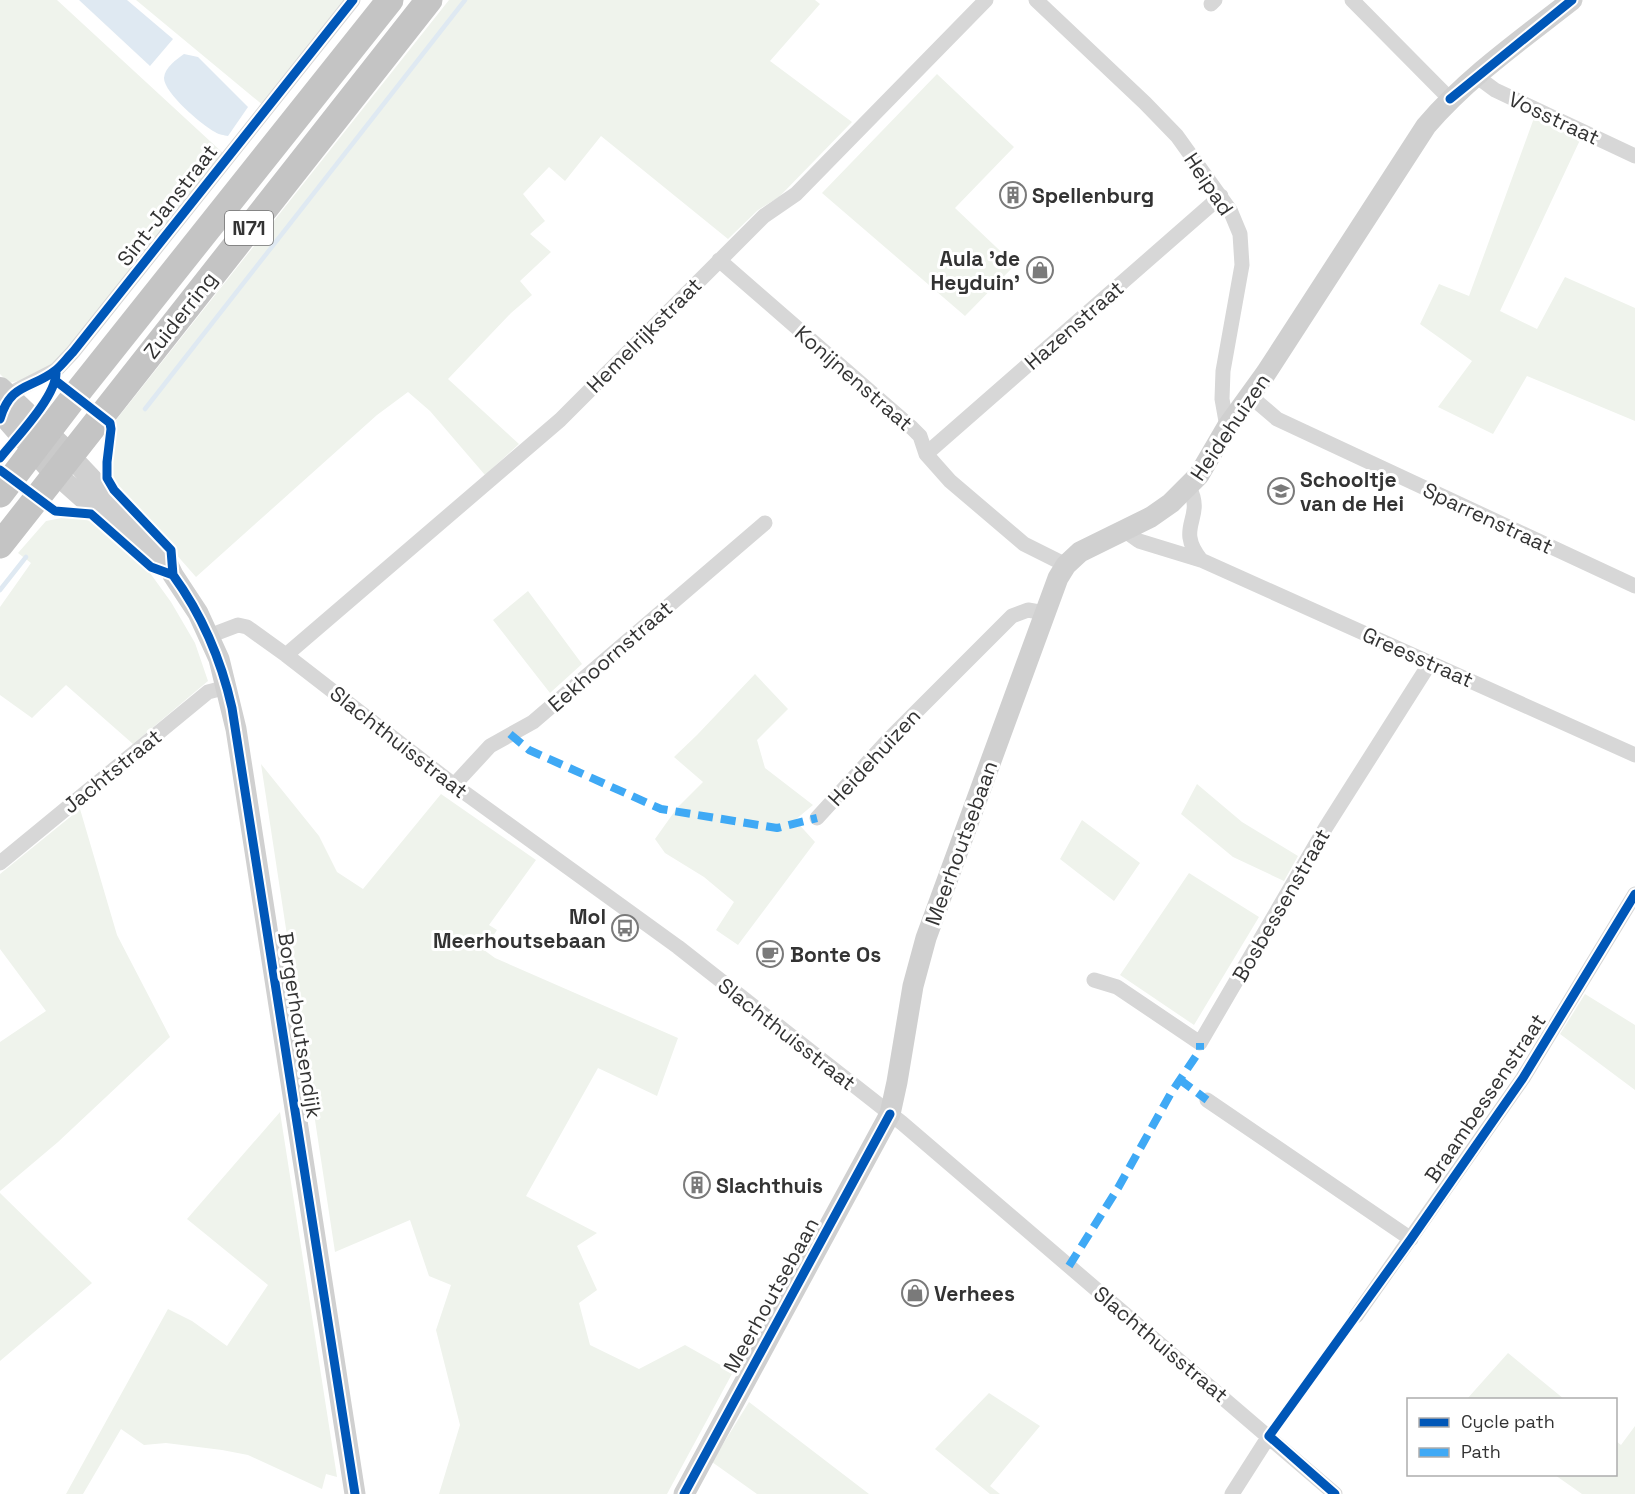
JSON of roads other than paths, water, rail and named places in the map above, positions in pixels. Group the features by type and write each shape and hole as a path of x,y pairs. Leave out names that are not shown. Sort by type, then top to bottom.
{"highway":[{"name":"Zuiderring","path":"0,494 40,440 390,0"},
{"name":"Zuiderring","path":"0,545 429,0"}],"main road":[{"name":"Borgerhoutsendijk","path":"2,406 40,440 63,465"}],"street":[{"name":"Sint-Janstraat","path":"2,406 17,390 56,370 73,352 353,0"},
{"name":"Hemelrijkstraat","path":"286,655 560,420 764,216 796,194 986,0"},
{"name":"Heipad","path":"1036,0 1177,136 1230,210 1240,234 1242,265 1223,371 1222,399 1227,427"},
{"path":"1352,0 1450,99"},
{"name":"Heidehuizen","path":"817,818 890,738 1012,616 1028,610 1045,614 1058,578 1066,565 1080,552 1151,517 1189,487 1199,475 1249,394 1266,373 1426,126 1450,99 1476,76 1572,0"},
{"name":"Vosstraat","path":"1476,76 1495,90 1635,156"},
{"name":"Hazenstraat","path":"926,454 1221,196"},
{"name":"Konijnenstraat","path":"719,260 912,428 920,436 926,454 950,481 1009,533 1024,544 1066,565"},
{"name":"Sparrenstraat","path":"1249,394 1277,419 1635,586"},
{"name":"Borgerhoutsendijk","path":"63,465 111,520 142,551 173,575 209,636 227,687 236,729 355,1494"},
{"path":"1189,487 1196,503 1188,535 1201,560"},
{"name":"Eekhoornstraat","path":"454,785 489,747 533,722 765,522"},
{"name":"Greesstraat","path":"1125,531 1139,541 1201,560 1635,755"},
{"name":"Meerhoutsebaan","path":"684,1494 890,1114 913,986 926,938 1045,614"},
{"name":"Slachthuisstraat","path":"209,636 238,626 247,627 454,785 678,947 890,1114 1335,1494"},
{"name":"Bosbessenstraat","path":"1095,980 1117,987 1200,1043 1326,827 1430,663"},
{"name":"Jachtstraat","path":"0,863 208,692 227,687"},
{"name":"Braambessenstraat","path":"1356,1316 1523,1078 1635,894"},
{"path":"1207,1100 1411,1239"},
{"path":"1232,1494 1269,1436"}],"waterway":[{"path":"145,409 465,0"},
{"path":"0,590 26,557"}],"place":[{"name":"Spellenburg","path":"1013,195"},
{"name":"Aula 'de Heyduin'","path":"1040,270"},
{"name":"Schooltje van de Hei","path":"1281,491"},
{"name":"Mol Meerhoutsebaan","path":"625,928"},
{"name":"Bonte Os","path":"770,954"},
{"name":"Slachthuis","path":"697,1185"},
{"name":"Verhees","path":"915,1293"}]}
